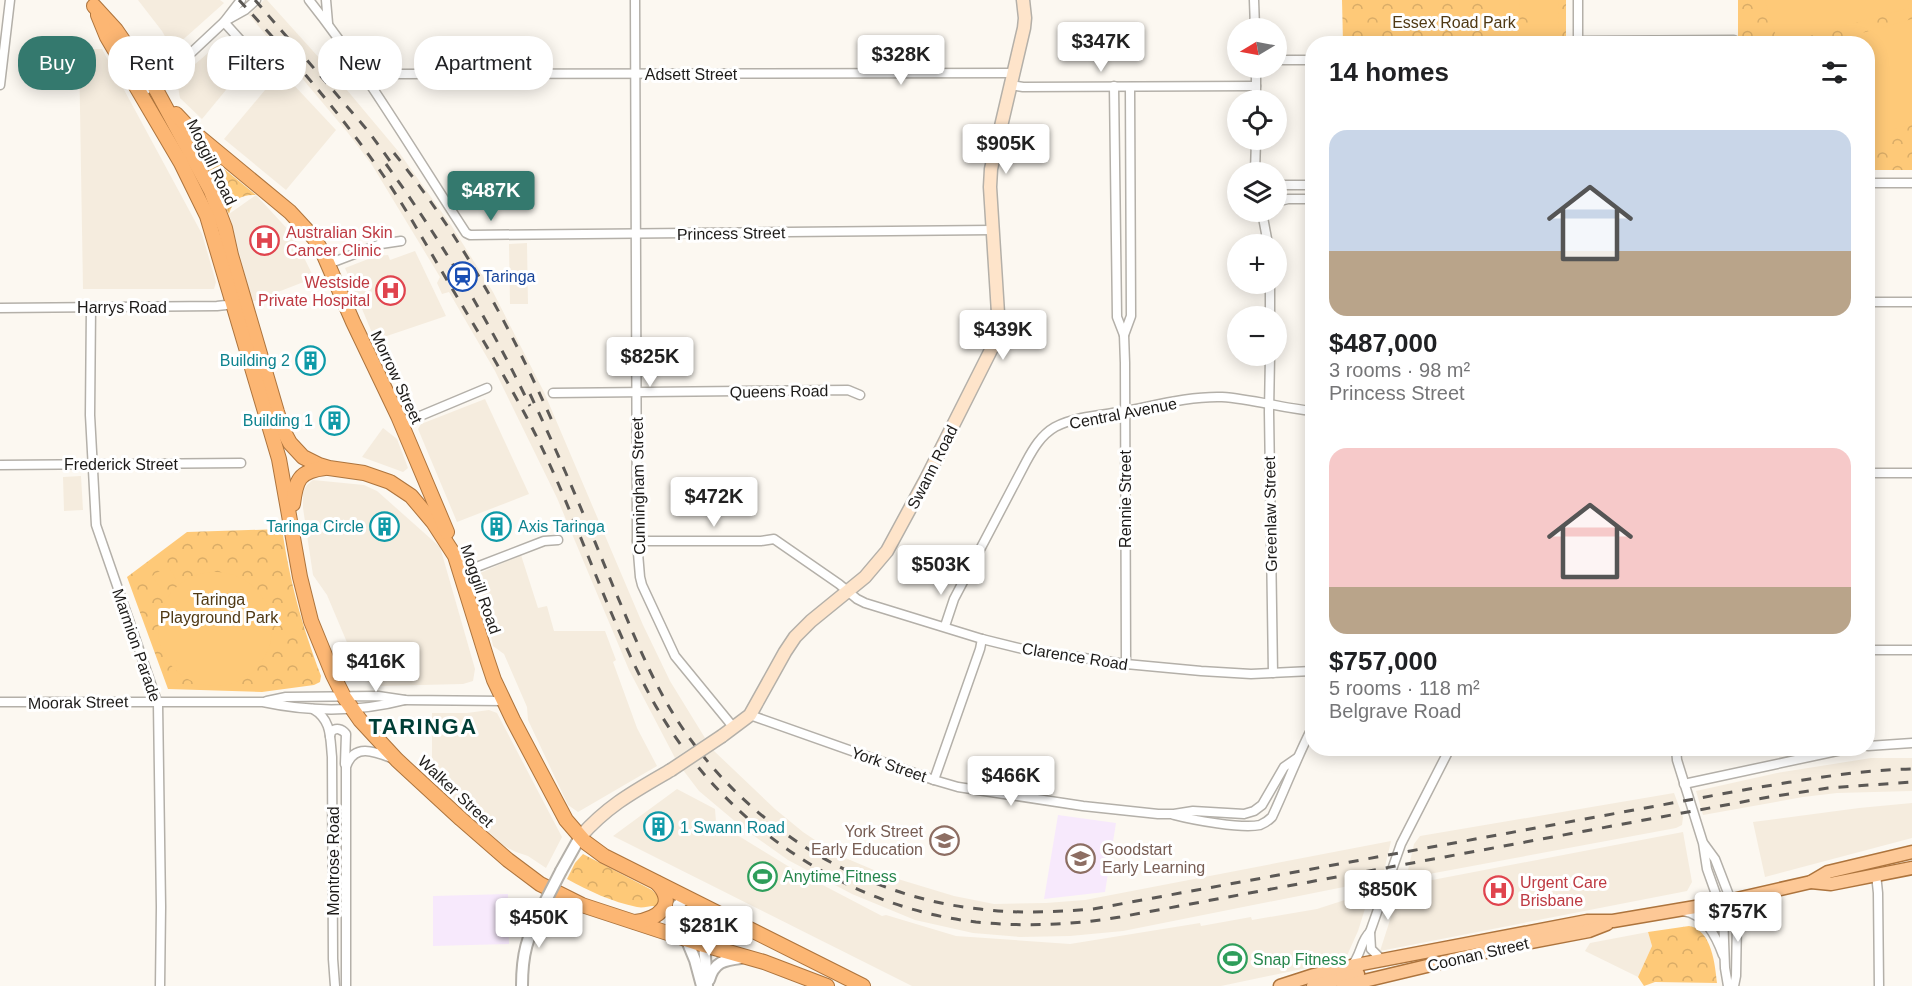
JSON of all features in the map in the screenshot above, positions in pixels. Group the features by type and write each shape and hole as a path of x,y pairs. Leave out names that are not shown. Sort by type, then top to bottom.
{"highway":[{"name":"Moggill Road","path":"92,3 120,36"},
{"name":"Moggill Road","path":"92,3 140,95 200,198 287,439 303,457 328,468 375,476 400,487 434,522 455,556 487,660 504,701 564,816 580,837 604,856 863,986"},
{"name":"Moggill Road","path":"157,90 195,160 225,228 238,299 279,459 291,518"},
{"name":"Morrow Street","path":"162,99 192,131 301,222 314,238 401,423 437,505 455,556"},
{"path":"291,518 295,488 299,478 314,470 328,468"},
{"name":"Walker Street","path":"291,518 300,578 311,621 344,697 368,730 397,760 493,848 529,876 582,905 634,922"},
{"path":"634,922 653,918 663,910 664,896 657,883"},
{"path":"634,922 748,957 827,986"}],"main road":[{"name":"Swann Road","path":"580,837 612,806 671,770 750,715 784,652 795,637 874,567 894,540 998,338 991,169 1024,28 1023,0"},
{"name":"Coonan Street","path":"1280,986 1351,966 1587,921 1613,921 1725,901 1811,882 1828,872 1912,852"},
{"name":"Coonan Street","path":"1811,882 1831,884 1912,868"},
{"name":"Coonan Street","path":"1343,986 1515,945 1589,931 1613,921"},
{"name":"Coonan Street","path":"1313,986 1447,952 1458,946"}],"street":[{"path":"0,85 10,0"},
{"path":"195,47 224,22 241,0"},
{"path":"224,22 245,10 256,0"},
{"path":"309,0 336,36"},
{"path":"326,0 328,24"},
{"name":"Cunningham Street","path":"635,0 640,577 675,656 734,728"},
{"path":"1254,0 1255,18"},
{"path":"1578,0 1578,36"},
{"path":"224,22 237,36"},
{"path":"1287,60 1305,60"},
{"name":"Adsett Street","path":"402,74 634,74 1013,79 1023,87 1256,86"},
{"path":"1256,78 1256,90"},
{"name":"Rennie Street","path":"1114,86 1117,317 1124,335"},
{"name":"Rennie Street","path":"1126,664 1124,335 1131,316 1130,87"},
{"path":"140,95 146,90"},
{"name":"Princess Street","path":"374,90 466,233 470,235 993,230"},
{"path":"1875,183 1912,183"},
{"path":"1287,185 1305,185"},
{"path":"1287,199 1305,199"},
{"path":"328,264 381,244 401,241"},
{"name":"Harrys Road","path":"0,308 217,306 226,305 238,299"},
{"path":"1875,302 1912,302"},
{"name":"Marmion Parade","path":"92,307 90,415 96,525 158,702 160,986"},
{"name":"Greenlaw Street","path":"1270,366 1273,673"},
{"path":"401,423 487,388"},
{"name":"Queens Road","path":"553,393 848,390 860,395"},
{"name":"Central Avenue","path":"945,626 954,599 1026,462 1039,441 1049,431 1063,424 1124,411 1214,397 1235,398 1305,410"},
{"name":"Frederick Street","path":"0,465 241,463"},
{"path":"1875,473 1912,473"},
{"name":"Clarence Road","path":"638,541 774,539 865,603 982,639 1027,650 1126,664 1201,671 1251,674 1305,671"},
{"path":"461,573 544,541 558,540"},
{"path":"934,780 982,639"},
{"path":"1875,650 1912,650"},
{"name":"Moorak Street","path":"264,702 286,698 378,696 405,700 504,701"},
{"name":"Moorak Street","path":"0,702 264,702 352,709 387,705 405,700"},
{"name":"Montrose Road","path":"307,707 325,719 329,727 333,763 335,986"},
{"name":"York Street","path":"750,715 958,787 1083,806 1158,814 1174,814 1193,810 1244,813 1254,811 1262,805 1284,767 1297,758"},
{"name":"Montrose Road","path":"330,736 335,729 346,734 346,986"},
{"name":"York Street","path":"1174,814 1191,820 1251,826 1262,824 1272,817 1305,742"},
{"path":"1875,746 1912,743"},
{"path":"345,775 348,761 359,752 374,752 397,760"},
{"path":"1383,961 1371,949 1370,932 1401,844 1446,756"},
{"path":"1677,756 1703,843 1707,869 1737,920 1734,986"},
{"path":"1684,784 1814,756"},
{"path":"522,986 525,946 542,908 580,837"},
{"path":"1703,843 1716,859 1725,901 1725,968"},
{"path":"1876,874 1879,986"},
{"path":"702,986 695,960 677,913 680,903 691,901 702,920 707,986"},
{"path":"1677,910 1692,913 1705,922 1718,943 1728,986"},
{"path":"1351,966 1355,962 1366,935 1370,932"},
{"path":"707,986 719,962 725,959 748,957"}],"shaded area":[{"path":"138,0 220,0 224,3 187,36 165,36"},
{"path":"264,0 267,0 299,36 267,36 249,15"},
{"path":"306,43 318,57 318,90 347,90 398,151 451,225 493,292 544,392 643,625 670,681 705,738 675,758 629,670 557,498 495,371 449,292 442,294 437,283 440,277 372,165 306,83"},
{"path":"96,49 102,49 108,60 108,90 124,90 202,234 216,282 214,289 83,289 80,90 96,90"},
{"path":"207,54 207,90 226,90 202,119 180,98 179,90 195,90 195,64"},
{"path":"265,90 298,90 336,130 286,190 224,139"},
{"path":"256,195 293,235 314,278 252,302 229,214"},
{"path":"527,243 528,304 510,304 509,244"},
{"name":"Westside Private Hospital","path":"415,251 446,316 375,340 345,268 376,256 388,255 390,260"},
{"path":"485,399 529,494 457,522 418,429 421,424"},
{"path":"383,428 397,439 408,468 403,472 362,457"},
{"path":"81,476 83,510 64,511 63,477"},
{"path":"313,480 364,485 377,491 440,547 475,669 473,681 463,684 378,686 362,678 327,595 313,575 303,508 303,492"},
{"path":"521,555 538,608 547,606 554,631 605,631 616,660 613,662 637,728 657,766 578,812 568,805 528,720 527,707 504,654 493,646 478,574"},
{"path":"489,710 497,713 562,837 546,868 528,856 502,845 432,777 432,713 467,713"},
{"path":"713,750 775,809 803,832 836,854 888,876 954,896 994,904 1085,900 1391,841 1383,875 1379,880 1123,931 1070,936 1020,937 973,933 915,920 852,894 788,860 743,828 699,791 683,770"},
{"path":"1871,758 1912,758 1912,791 1837,793 1703,815 1696,791 1777,773"},
{"path":"677,789 715,809 716,822 796,871 882,916 886,915 956,936 1070,944 1200,923 1201,926 1251,917 1252,920 1317,909 1351,898 1369,896 1358,931 1345,960 1221,986 912,986 613,836"},
{"path":"1674,793 1683,817 1682,825 1676,828 1413,877 1408,870 1414,844 1420,836"},
{"path":"1912,803 1912,838 1765,877 1753,822"},
{"name":"Goodstart Early Learning","path":"1058,815 1116,823 1105,892 1044,899"},
{"path":"1683,832 1692,882 1687,891 1380,951 1401,886"},
{"path":"508,894 509,944 433,946 433,896"},
{"path":"1648,932 1652,946 1638,977 1585,951 1590,943"}],"green space":[{"name":"Essex Road Park","path":"1342,0 1566,0 1566,36 1343,36"},
{"path":"1490,0 1519,0 1520,36 1490,36"},
{"path":"1529,0 1558,0 1559,36 1529,36"},
{"path":"1738,0 1912,0 1912,170 1875,170 1875,36 1738,36"},
{"path":"1765,0 1907,0 1909,8 1809,36 1776,36"},
{"path":"1912,19 1912,124 1875,135 1875,36 1851,36"},
{"path":"188,137 256,195 238,199 229,214"},
{"name":"Taringa Playground Park","path":"282,529 293,586 302,621 321,676 320,682 314,685 262,692 168,689 127,577 187,532"},
{"path":"168,566 176,579 161,589 152,576"},
{"path":"215,572 237,576 255,589 268,607 272,629 268,651 255,669 237,682 215,686 193,682 175,669 162,651 158,629 162,607 175,589 193,576"},
{"path":"583,854 652,890 658,896 659,907 640,907 619,902 567,879 575,863"},
{"path":"1689,926 1703,934 1711,949 1717,983 1655,982 1644,986 1638,977 1652,946 1648,932"}],"railway":[{"path":"239,0 314,85 350,130 407,212 517,400 559,485 630,655 646,688 673,733 705,775 742,813 783,846 827,874 874,896 924,912 976,922 1030,925 1084,922 1769,797 1828,788 1912,782"},
{"path":"255,0 369,132 395,168"},
{"path":"394,153 419,185 463,250 501,316 553,423"},
{"path":"386,164 426,222 463,282 530,406"},
{"path":"530,394 643,656 664,698 690,739 722,777 757,811 796,841 839,867 884,887 931,901 1008,912 1093,909 1749,789 1850,773 1912,769"}],"place":[{"name":"Australian Skin Cancer Clinic","path":"265,241"},
{"name":"Taringa","path":"462,276"},
{"name":"Westside Private Hospital","path":"391,291"},
{"name":"Building 2","path":"311,360"},
{"name":"Building 1","path":"334,420"},
{"name":"Taringa Circle","path":"385,526"},
{"name":"Axis Taringa","path":"497,526"},
{"name":"1 Swann Road","path":"659,827"},
{"name":"York Street Early Education","path":"944,840"},
{"name":"Goodstart Early Learning","path":"1081,858"},
{"name":"Anytime Fitness","path":"762,876"},
{"name":"Urgent Care Brisbane","path":"1499,891"},
{"name":"Snap Fitness","path":"1232,959"}],"district":[{"name":"TARINGA","path":"423,726"}]}
